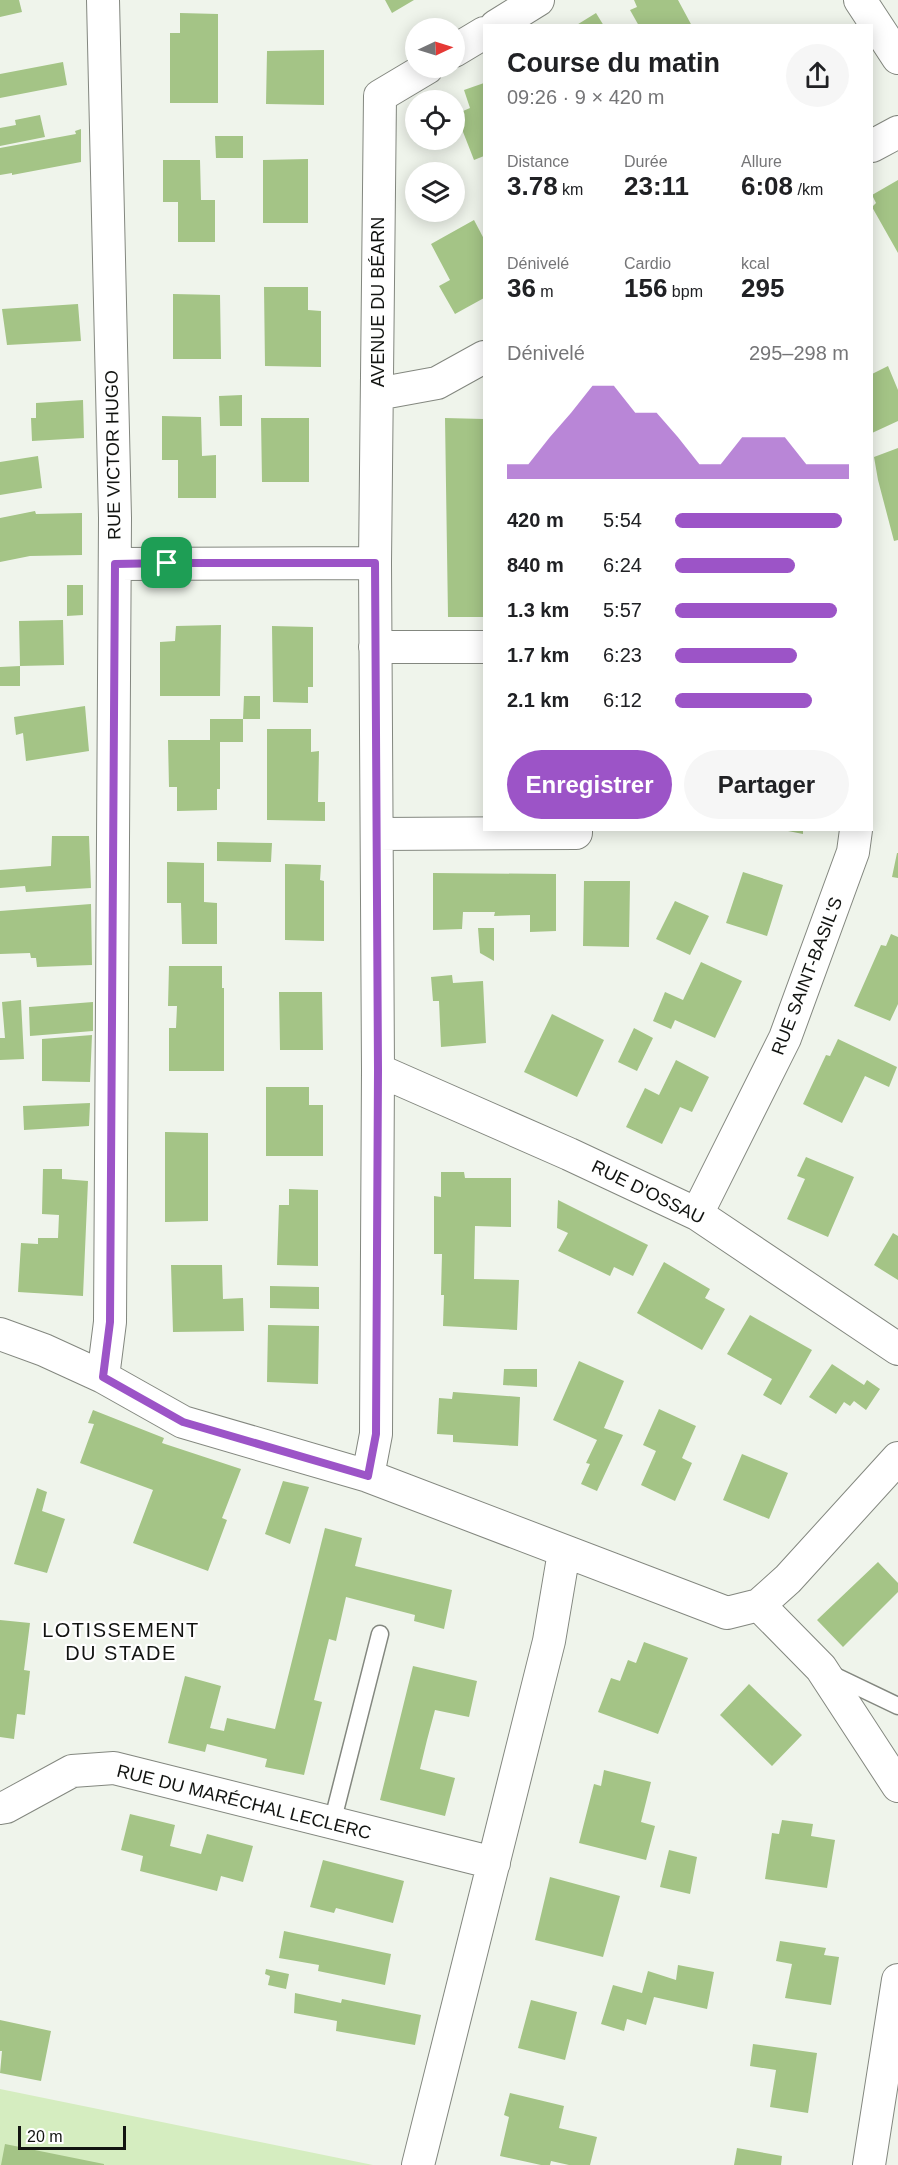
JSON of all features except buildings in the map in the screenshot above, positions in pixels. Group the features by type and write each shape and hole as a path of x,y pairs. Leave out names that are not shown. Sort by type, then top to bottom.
{"street":[{"name":"RUE VICTOR HUGO","path":"103,1377 110,1322 115,564 104,0"},
{"path":"499,24 538,0"},
{"path":"860,0 898,58"},
{"path":"465,44 483,34"},
{"name":"AVENUE DU BÉARN","path":"368,1476 376,1434 378,1070 375,563 380,96 410,78"},
{"path":"873,146 898,132"},
{"path":"377,394 437,383 483,358"},
{"path":"115,564 375,563"},
{"path":"375,647 483,647"},
{"path":"377,834 576,833 576,831"},
{"name":"RUE SAINT-BASIL'S","path":"697,1214 785,1038 853,852 856,831"},
{"name":"RUE D'OSSAU","path":"378,1070 569,1154 697,1214 898,1349"},
{"path":"0,1334 44,1350 103,1377 183,1422 368,1476 727,1613 759,1605 788,1579 898,1458"},
{"path":"418,2165 549,1641 564,1552"},
{"path":"759,1605 820,1668 898,1786"},
{"name":"RUE DU MARÉCHAL LECLERC","path":"0,1808 6,1807 72,1771 114,1768 494,1863"},
{"path":"869,2165 892,2072 898,1980"}],"lane":[{"path":"332,1823 380,1634"},
{"path":"820,1668 898,1706"}],"green space":[{"path":"0,2089 373,2165 0,2165"}],"district":[{"name":"LOTISSEMENT DU STADE","path":"121,1642"}],"route":[{"path":"167,563 375,563 378,1070 376,1434 368,1476 293,1456 183,1422 103,1377 110,1322 115,564 167,563"}]}
